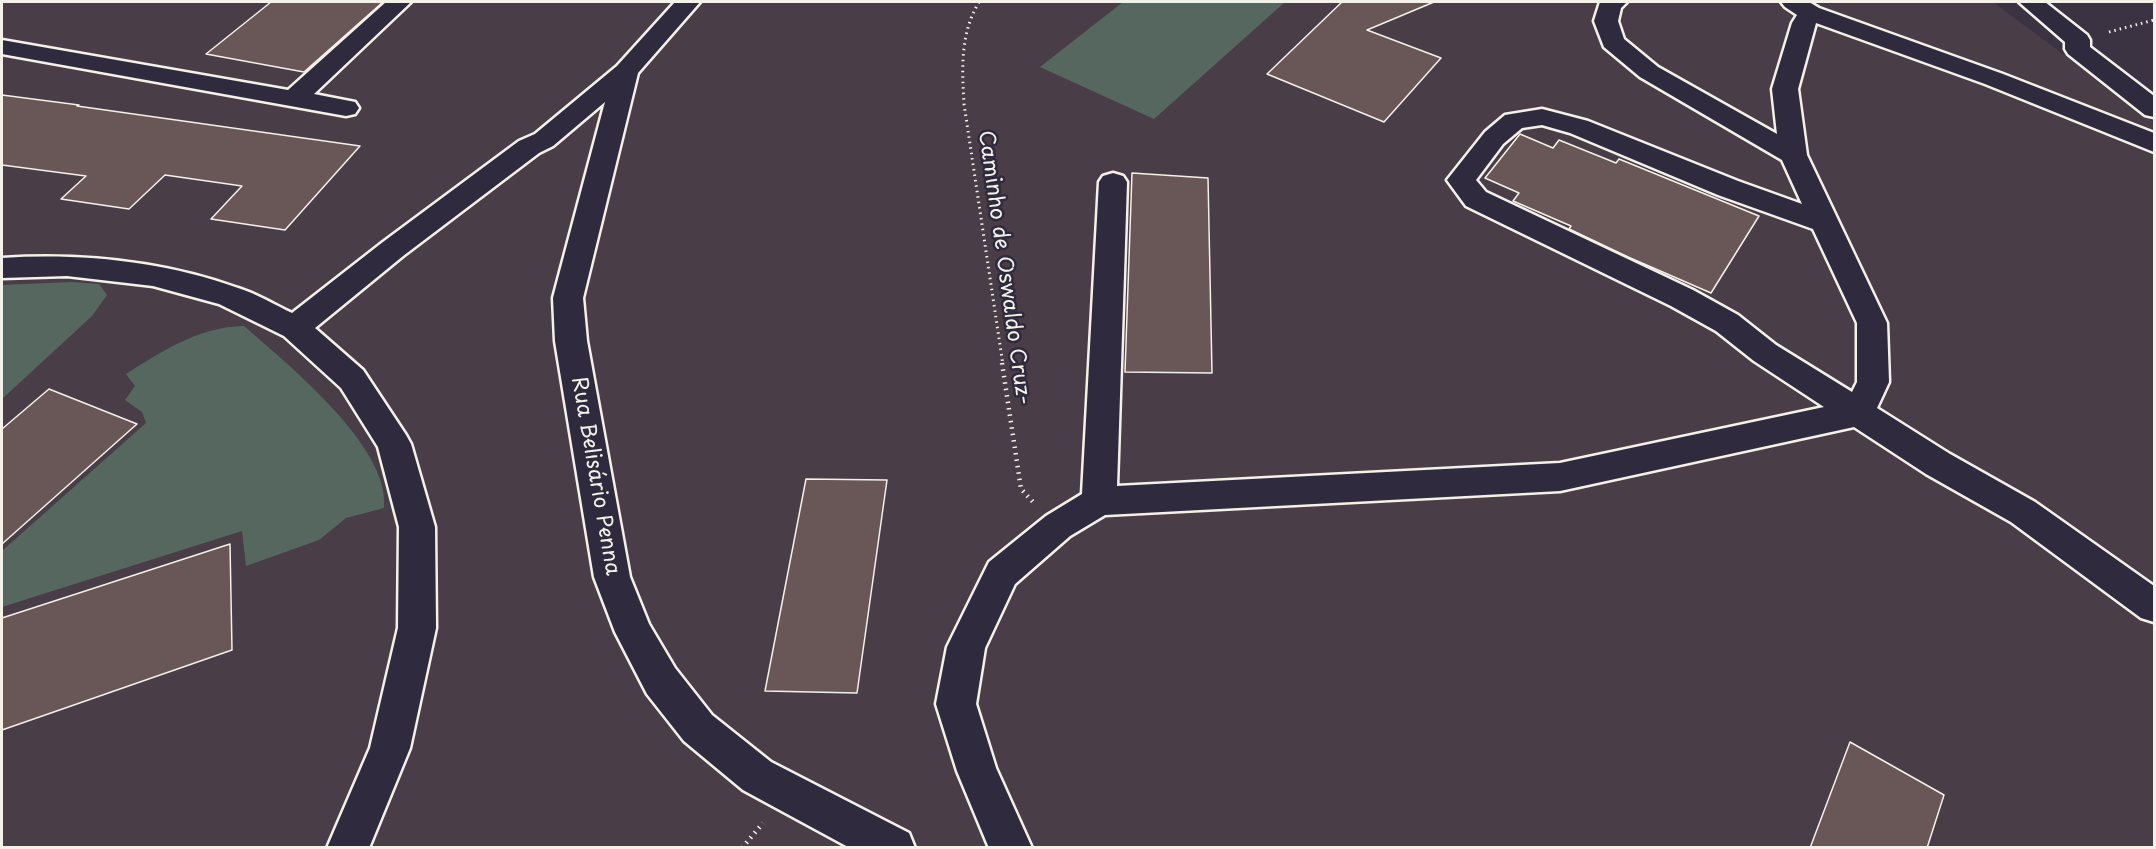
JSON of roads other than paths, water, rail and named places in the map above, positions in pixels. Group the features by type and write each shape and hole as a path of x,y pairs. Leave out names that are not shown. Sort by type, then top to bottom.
{"street":[{"path":"293,99 399,2"},
{"name":"Rua Belisário Penna","path":"688,2 626,71 568,298 571,341 612,577 634,632 661,681 698,728 758,776 894,848"},
{"path":"1615,2 1610,5 1606,21 1613,42 1649,72 1793,155"},
{"path":"2031,2 2078,40 2077,49 2154,109"},
{"path":"1858,413 1874,382 1872,323 1793,155 1785,89 1804,23 1802,7 1994,79 2154,143"},
{"path":"2,47 346,108"},
{"path":"295,328 402,242 529,147 544,140 626,71"},
{"path":"1823,222 1728,188 1579,127 1542,117 1514,121 1494,138 1461,180 1476,199 1682,298 1727,323 1766,353 1858,413 1938,464 2023,512 2154,606"},
{"path":"544,140 563,138 586,140 606,152"},
{"path":"1099,501 1113,182"},
{"path":"2,268 67,266 153,275 229,296 295,328 352,379 394,444 417,527 417,628 390,748 348,848"},
{"path":"1011,848 977,771 956,704 966,647 1002,573 1058,526 1099,501 1560,477 1858,413"}]}
